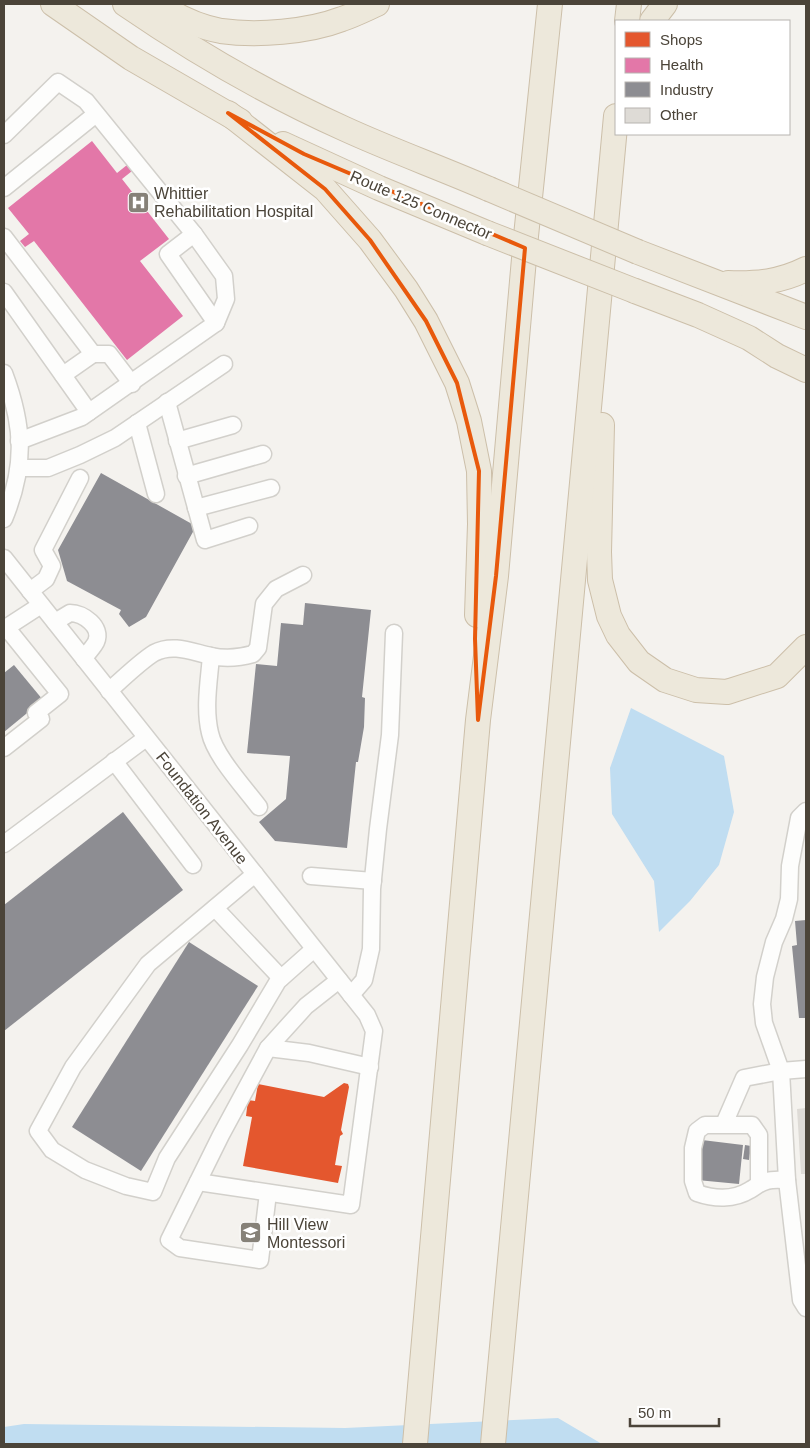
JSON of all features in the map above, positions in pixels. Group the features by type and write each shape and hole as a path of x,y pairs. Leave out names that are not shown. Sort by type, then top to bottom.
{"highway":[{"name":"Route 125 Connector","path":"53,4 132,58 268,137 487,233 698,315 750,338 776,356 806,370"},
{"path":"125,4 159,27 266,90 346,130 638,252 806,317"},
{"path":"158,4 170,12 196,23 220,30 242,32 313,28 342,20 377,4"},
{"path":"415,1444 478,720 496,576 526,236 550,4"},
{"path":"627,20 629,4"},
{"path":"653,20 664,4"},
{"path":"228,113 325,189 370,240 406,289 426,321 457,383 469,421 478,471 478,587 475,639 478,720"},
{"path":"493,1444 615,132"},
{"path":"720,283 748,284 784,279 806,269"},
{"path":"598,309 602,337 603,366 600,580 609,616 618,635 639,662 665,680 696,690 727,692 777,676 806,647"},
{"path":"776,356 791,369 806,387"}],"street":[{"path":"4,135 58,82 86,101 194,234 224,276 226,299 216,323 132,384 82,417 19,440"},
{"path":"4,188 96,114"},
{"path":"194,234 168,254 216,323"},
{"path":"4,237 93,354"},
{"path":"4,292 90,412"},
{"path":"63,375 93,354 109,354 132,384"},
{"path":"19,468 48,468 80,456 114,438 224,364"},
{"path":"4,372 17,412 19,440 19,468 15,490 4,519"},
{"path":"166,402 205,540 249,526"},
{"path":"136,422 156,494"},
{"path":"177,441 233,425"},
{"path":"186,476 263,454"},
{"path":"30,591 46,579 52,566 43,550 80,478"},
{"path":"196,508 271,488"},
{"name":"Foundation Avenue","path":"4,558 367,1015 374,1031 351,1205 268,1193"},
{"path":"109,690 154,653 167,648 184,649 228,658 253,654 258,648 264,604 276,588 303,575"},
{"path":"4,748 41,719 36,713 60,694 5,628 41,605"},
{"path":"55,622 70,612 82,615 92,623 98,636 84,659"},
{"path":"351,995 364,980 371,949 373,881 390,735 394,633"},
{"path":"211,656 206,709 210,734 216,749 259,807"},
{"path":"4,844 146,738"},
{"path":"114,762 193,865"},
{"path":"806,811 799,818 790,866 789,899 784,919 774,942 765,978 762,1004 764,1023 781,1071 787,1180 801,1300 806,1308"},
{"path":"255,874 148,964 73,1067 38,1131 52,1150 85,1170 126,1186 153,1192 167,1158 281,978 314,949"},
{"path":"312,876 373,881"},
{"path":"215,908 281,978"},
{"path":"198,1182 268,1193 260,1260 180,1248 169,1240 220,1135 268,1048 306,1006 339,980"},
{"path":"268,1048 309,1053 370,1067"},
{"path":"724,1124 744,1078 781,1071 806,1069"},
{"path":"759,1184 759,1135 752,1126 705,1125 697,1131 693,1148 693,1181 697,1192 705,1196 724,1198 738,1196 769,1180 787,1180"},
{"path":"791,1214 806,1206"}],"highlighted area":[{"path":"228,113 304,154 525,248 496,576 478,720 475,639 479,471 457,383 426,321 370,240 325,189"}],"water":[{"path":"631,708 724,756 734,812 719,865 690,901 659,932 654,881 612,814 610,768"},
{"path":"558,1418 602,1444 4,1444 4,1427 24,1424 345,1428"}],"building: Shops":[{"path":"344,1083 348,1084 349,1087 341,1130 343,1134 340,1136 335,1165 342,1166 338,1183 243,1166 252,1117 246,1116 248,1100 255,1101 258,1084 324,1097"}],"building: Health":[{"path":"92,141 117,173 132,161 137,167 122,179 169,239 140,261 183,316 127,360 34,241 25,247 20,241 29,234 8,208"}],"building: Industry":[{"path":"101,473 192,524 194,530 146,617 129,627 119,614 121,610 67,581 58,550"},
{"path":"305,603 371,610 362,697 365,698 364,727 358,762 356,762 347,848 275,841 259,822 286,799 290,756 247,753 256,664 277,666 281,623 303,625"},
{"path":"14,665 43,700 4,732 4,673"},
{"path":"123,812 183,890 4,1031 4,905"},
{"path":"806,920 806,1018 799,1018 792,946 797,945 795,921"},
{"path":"189,942 258,986 141,1171 72,1127"},
{"path":"702,1140 743,1145 739,1184 697,1180"},
{"path":"745,1145 751,1146 749,1160 743,1159"}],"building: Other":[{"path":"806,1108 806,1174 801,1174 797,1109"}],"place":[{"name":"Whittier Rehabilitation Hospital","path":"138,202"},
{"name":"Hill View Montessori","path":"251,1233"}]}
